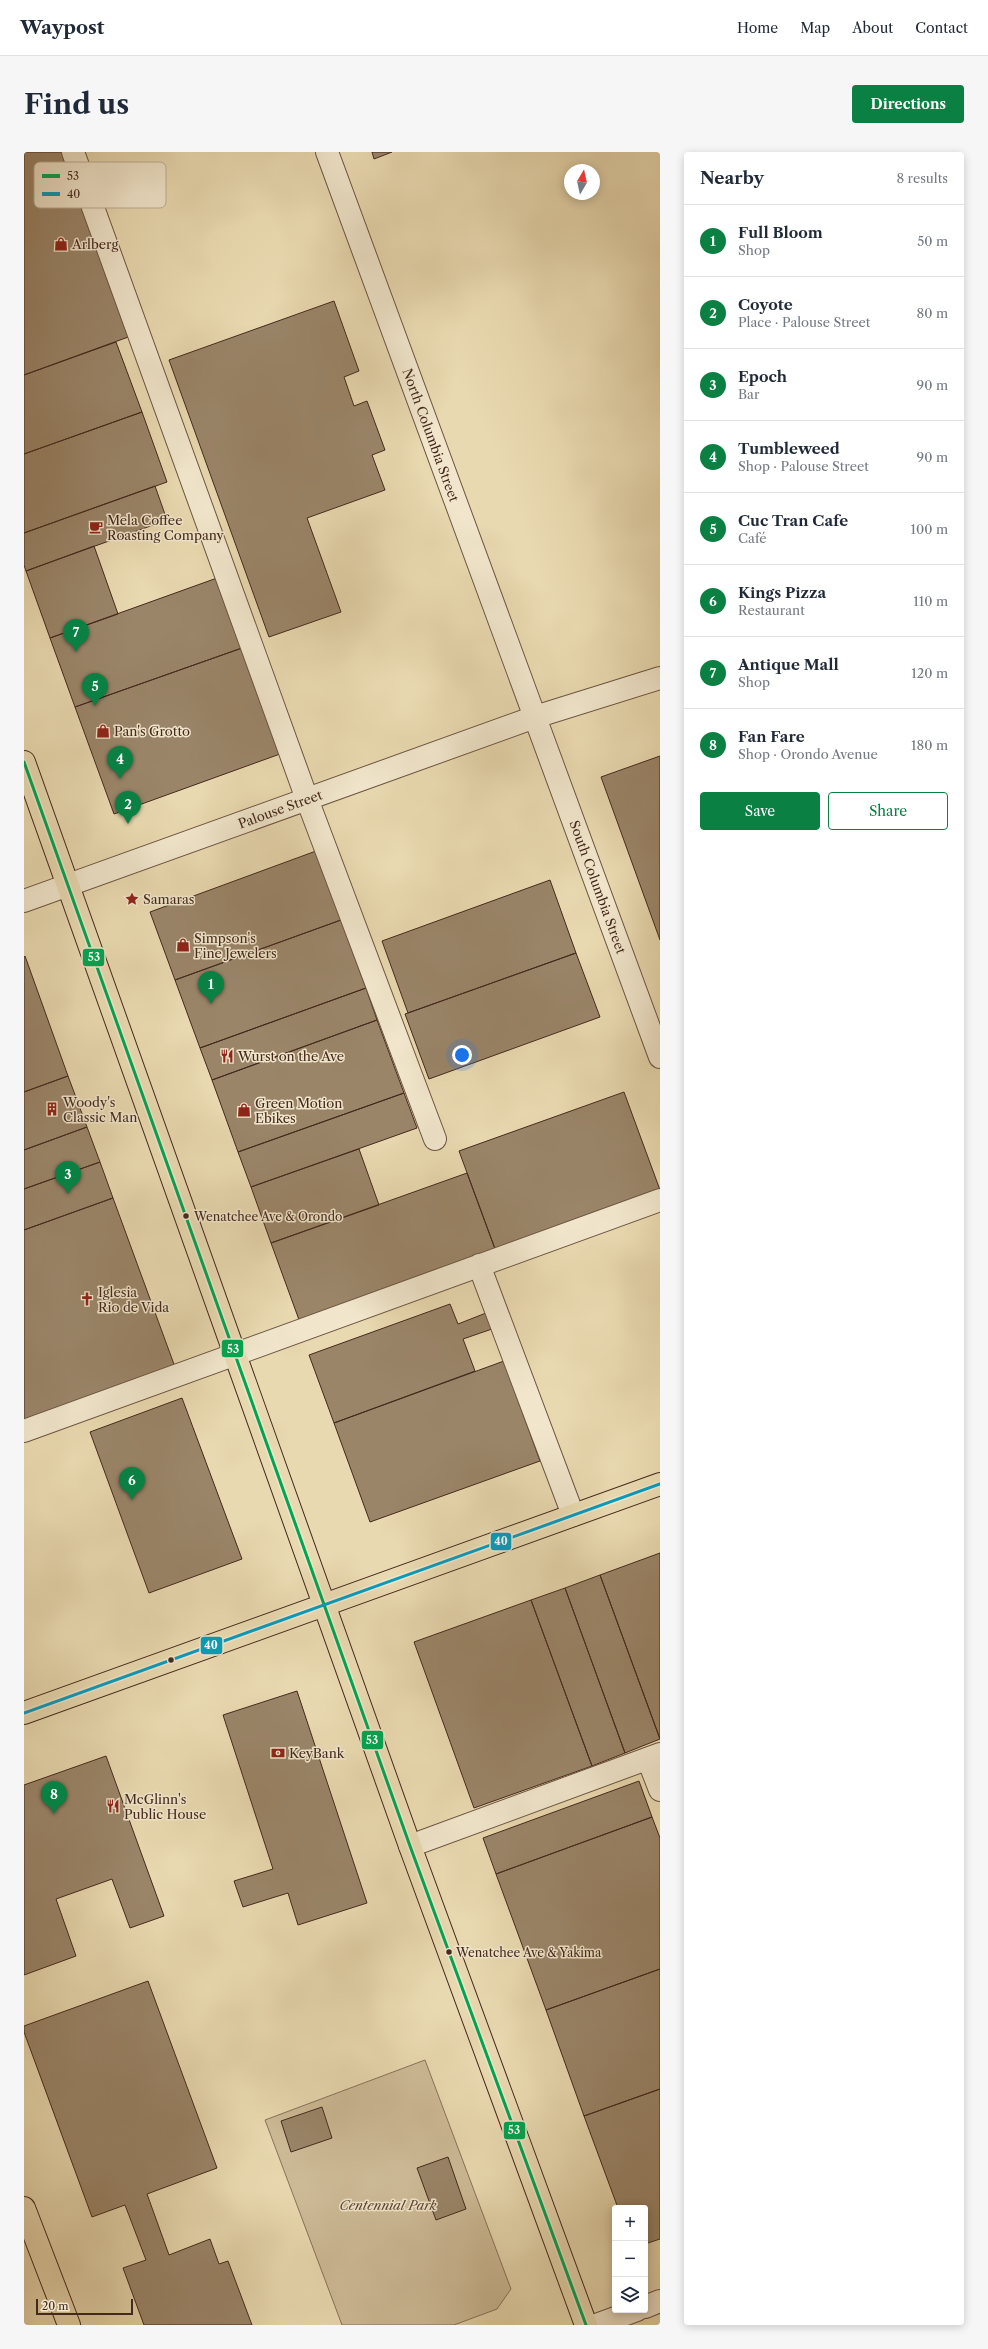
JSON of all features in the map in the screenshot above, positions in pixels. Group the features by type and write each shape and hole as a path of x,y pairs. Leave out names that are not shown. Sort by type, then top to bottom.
{"main road":[{"path":"24,762 67,886 326,1606 410,1846 586,2325"},
{"path":"24,1713 326,1606 660,1484"},
{"path":"24,2208 69,2325"}],"street":[{"path":"73,152 77,162"},
{"name":"North Columbia Street","path":"327,152 535,717"},
{"path":"93,208 307,799 435,1139"},
{"name":"Palouse Street","path":"24,901 535,717 660,678"},
{"name":"South Columbia Street","path":"535,717 660,1057"},
{"path":"24,1431 660,1200"},
{"path":"479,1266 573,1515"},
{"path":"410,1846 654,1757 660,1790"},
{"path":"648,2306 660,2301"},
{"path":"596,2325 629,2313"}],"green space":[{"name":"Centennial Park","path":"425,2060 511,2289 497,2309 454,2325 342,2325 265,2120"}],"building":[{"name":"Arlberg","path":"24,152 64,152 68,162 34,162 34,208 84,208 131,336 24,375"},
{"path":"372,152 392,152 374,159"},
{"path":"334,301 359,371 344,377 354,406 367,401 385,450 372,455 385,490 307,518 341,612 269,637 169,360"},
{"path":"116,342 142,412 24,454 24,375"},
{"path":"142,412 167,482 24,533 24,454"},
{"name":"Mela Coffee Roasting Company","path":"155,486 167,520 26,571 24,565 24,533"},
{"path":"94,546 118,614 50,638 26,571"},
{"path":"217,578 242,648 75,707 50,638"},
{"path":"242,648 280,754 114,814 75,707"},
{"path":"660,756 660,940 601,777"},
{"path":"316,851 341,920 175,980 150,912"},
{"path":"550,880 576,953 408,1013 382,941"},
{"path":"341,920 366,988 200,1048 175,980"},
{"path":"576,953 600,1017 429,1079 405,1014"},
{"path":"25,956 68,1076 24,1092 24,957"},
{"path":"366,988 377,1020 212,1080 200,1048"},
{"path":"377,1020 404,1093 238,1152 212,1080"},
{"name":"Woody's Classic Man","path":"68,1076 87,1127 24,1150 24,1092"},
{"path":"624,1092 660,1190 498,1257 459,1151"},
{"path":"404,1093 417,1128 251,1187 238,1152"},
{"path":"87,1127 100,1162 24,1189 24,1150"},
{"path":"359,1149 379,1205 271,1243 251,1187"},
{"path":"100,1162 113,1198 24,1230 24,1189"},
{"path":"467,1173 498,1257 302,1328 271,1243"},
{"name":"Iglesia Rio de Vida","path":"113,1198 175,1367 24,1422 24,1230"},
{"path":"450,1304 458,1324 486,1313 492,1329 463,1339 475,1371 334,1423 309,1355"},
{"path":"504,1361 540,1461 370,1522 334,1423"},
{"path":"182,1398 242,1559 149,1593 90,1432"},
{"path":"660,1553 660,1739 600,1575"},
{"path":"600,1575 660,1739 625,1753 565,1588"},
{"path":"565,1588 625,1753 592,1766 531,1600"},
{"path":"531,1600 592,1766 474,1808 414,1642"},
{"path":"297,1691 367,1903 298,1925 288,1893 243,1907 234,1881 273,1869 223,1715"},
{"path":"106,1756 164,1916 130,1928 112,1879 56,1899 76,1956 24,1975 24,1785"},
{"path":"639,1781 652,1817 496,1874 483,1838"},
{"path":"652,1817 660,1838 660,1969 546,2010 496,1874"},
{"path":"660,1969 660,2089 584,2116 546,2010"},
{"path":"148,1981 217,2168 147,2194 169,2255 210,2239 219,2264 228,2261 252,2325 144,2325 123,2268 146,2260 125,2205 92,2217 24,2032 24,2026"},
{"path":"660,2089 660,2239 648,2243 648,2205 617,2205 584,2116"},
{"path":"322,2107 332,2138 291,2152 281,2121"},
{"path":"448,2157 466,2209 436,2220 417,2168"}],"transit line":[{"name":"53","path":"24,762 410,1846 586,2325"},
{"name":"40","path":"24,1713 660,1484"}],"place":[{"name":"Arlberg","path":"61,244"},
{"name":"Mela Coffee Roasting Company","path":"96,527"},
{"name":"Antique Mall","path":"76,652"},
{"name":"Cuc Tran Cafe","path":"95,706"},
{"name":"Pan's Grotto","path":"103,731"},
{"name":"Tumbleweed","path":"120,779"},
{"name":"Coyote","path":"128,824"},
{"name":"Samaras","path":"132,899"},
{"name":"Simpson's Fine Jewelers","path":"183,945"},
{"name":"Full Bloom","path":"211,1004"},
{"name":"Wurst on the Ave","path":"227,1056"},
{"name":"Woody's Classic Man","path":"52,1109"},
{"name":"Green Motion Ebikes","path":"244,1110"},
{"name":"Epoch","path":"68,1194"},
{"name":"Wenatchee Ave & Orondo","path":"186,1216"},
{"name":"Iglesia Rio de Vida","path":"87,1299"},
{"name":"Kings Pizza","path":"132,1500"},
{"name":"KeyBank","path":"278,1753"},
{"name":"McGlinn's Public House","path":"113,1806"},
{"name":"Fan Fare","path":"54,1814"},
{"name":"Wenatchee Ave & Yakima","path":"449,1952"}]}
